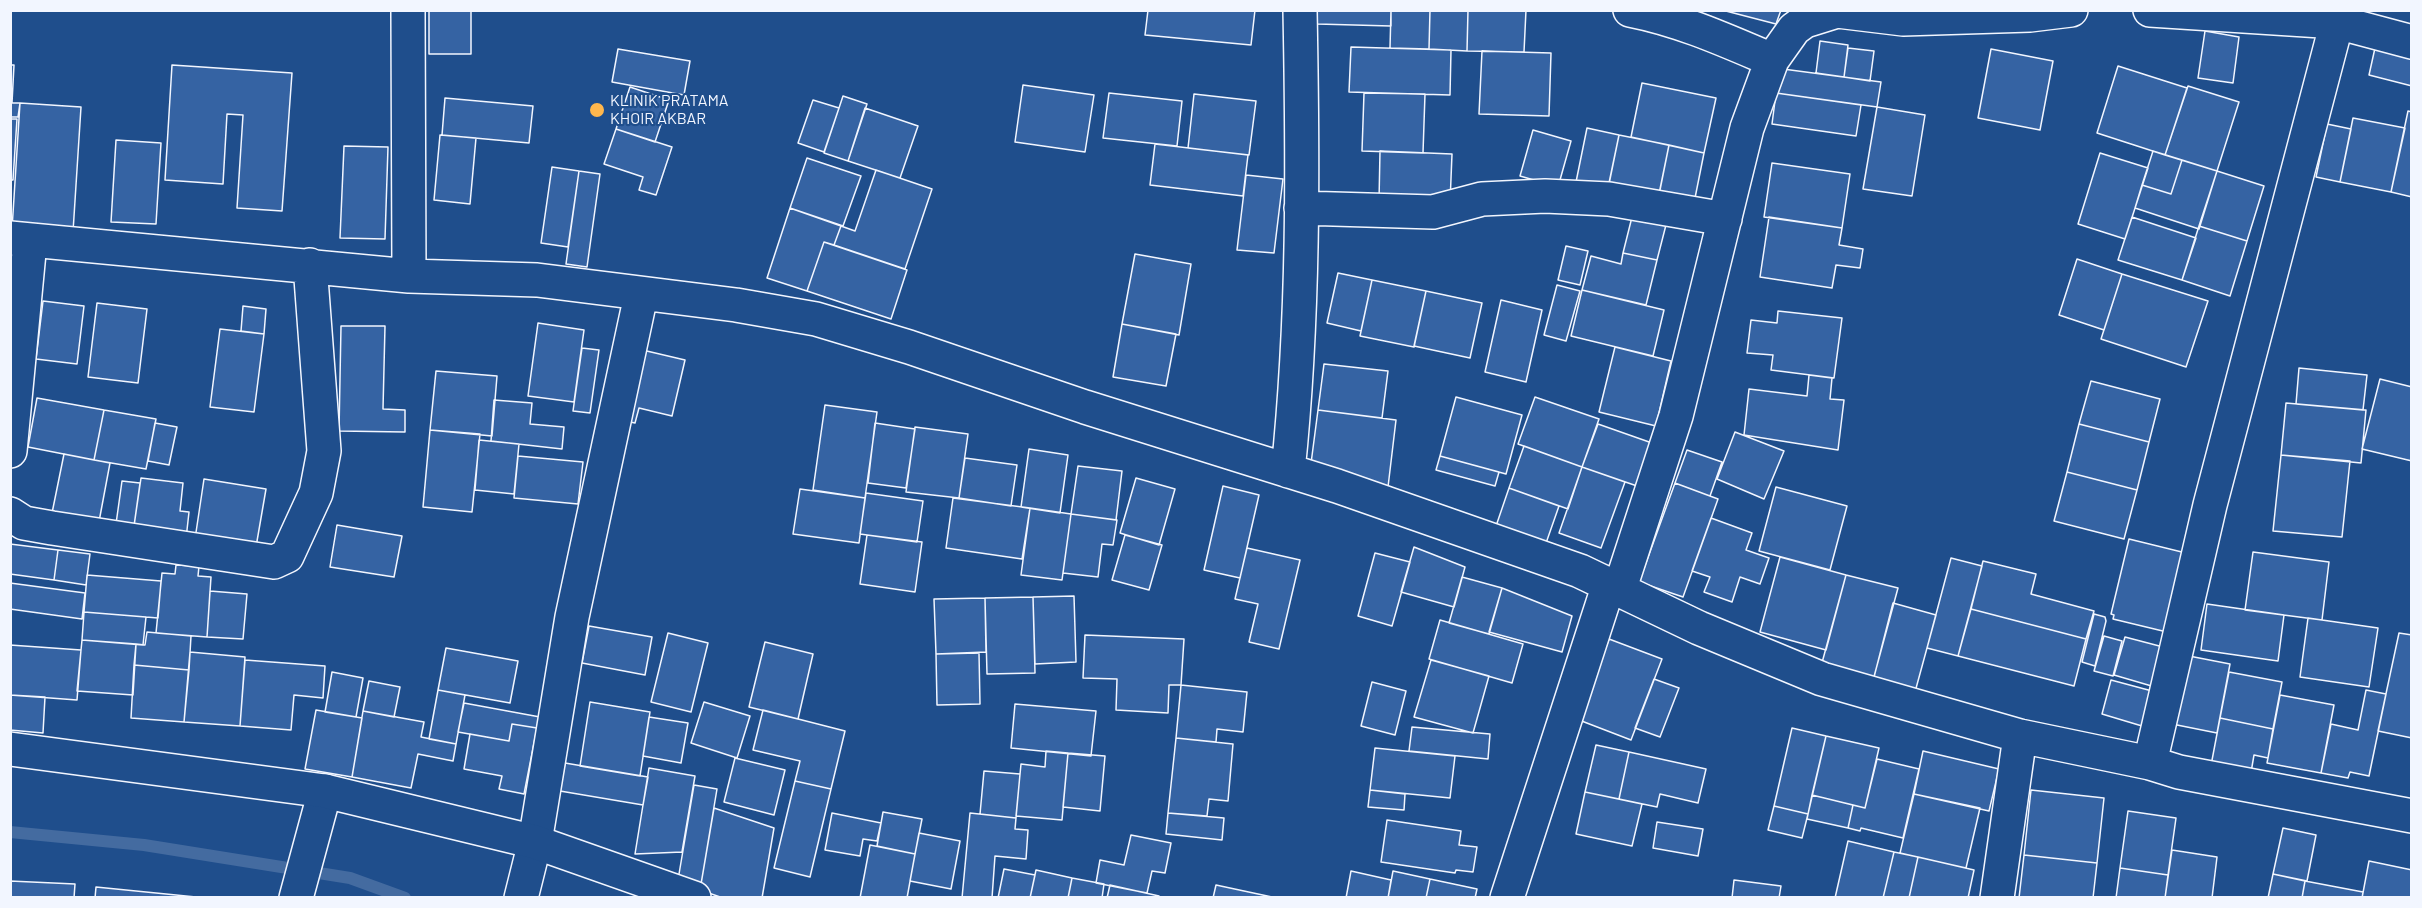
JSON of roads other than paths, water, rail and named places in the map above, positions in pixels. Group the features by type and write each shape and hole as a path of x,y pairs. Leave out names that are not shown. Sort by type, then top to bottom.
{"street":[{"path":"408,10 409,276"},
{"path":"1288,471 1293,427 1301,208 1300,10"},
{"path":"1630,10 1698,28 1772,60"},
{"path":"1507,897 1676,416 1747,128 1772,60 1794,29 1811,18 1837,11 1903,19 2030,15 2071,10"},
{"path":"2150,10 2297,15 2337,22 2412,42"},
{"path":"2150,763 2210,505 2337,22"},
{"path":"1301,208 1433,212 1482,199 1545,196 1609,199 1725,219"},
{"path":"10,451 20,240 409,276 537,280 641,295 736,305 816,319 909,347 1085,407 1288,471 1580,570 1753,652 1822,679 2020,736 2150,763 2179,772 2412,816"},
{"path":"10,514 24,523 87,534 274,562 286,556 316,493 324,451 310,266"},
{"path":"523,890 535,842 572,617 641,295"},
{"path":"1997,897 2020,736"},
{"path":"10,749 325,791 535,842 694,897"},
{"path":"297,893 325,791"}],"waterway":[{"path":"10,832 144,845 350,878 405,898"}],"place":[{"name":"KLINIK PRATAMA KHOIR AKBAR","path":"597,110"}]}
